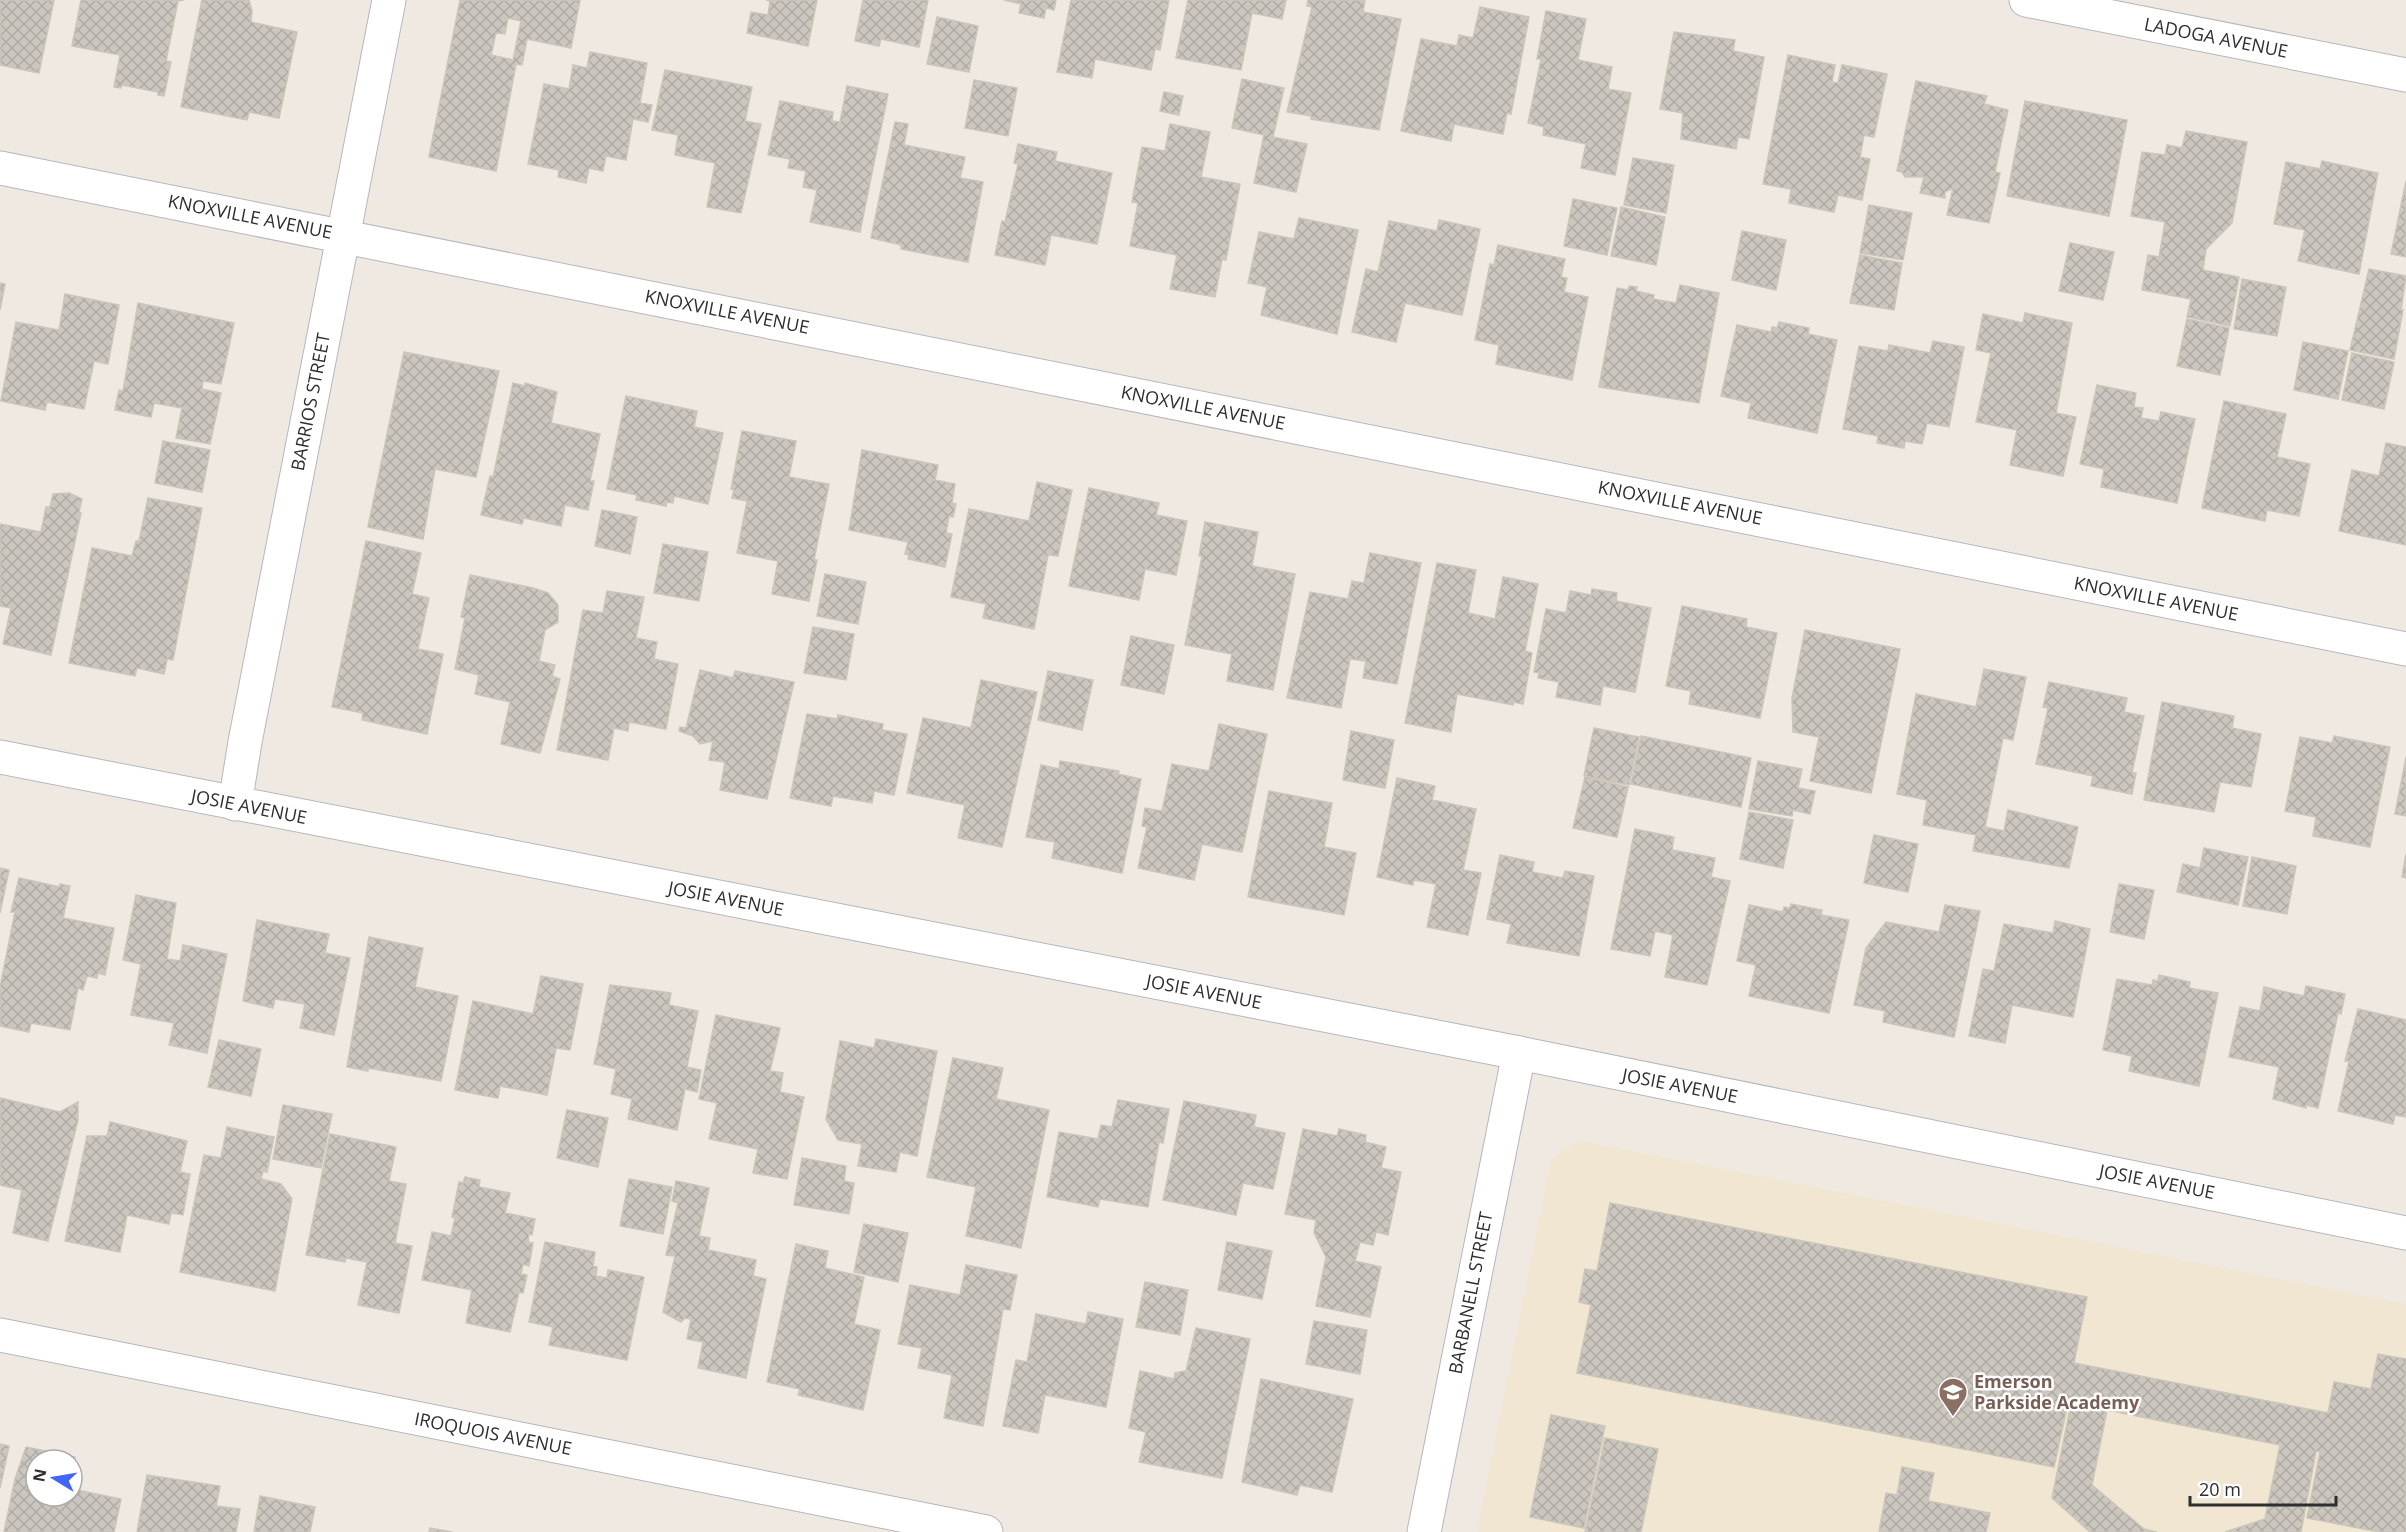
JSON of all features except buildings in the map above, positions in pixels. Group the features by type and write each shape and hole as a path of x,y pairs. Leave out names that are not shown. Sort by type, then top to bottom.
{"street":[{"name":"BARRIOS STREET","path":"235,804 245,742 389,0"},
{"name":"LADOGA AVENUE","path":"2026,0 2406,75"},
{"name":"KNOXVILLE AVENUE","path":"0,168 2406,649"},
{"name":"JOSIE AVENUE","path":"0,757 1519,1053 2406,1233"},
{"name":"BARBANELL STREET","path":"1424,1532 1519,1053"},
{"name":"IROQUOIS AVENUE","path":"0,1335 986,1532"}],"shaded area":[{"name":"Emerson Parkside Academy","path":"1581,1141 2406,1304 2406,1532 1477,1532 1550,1165 1562,1149"}],"place":[{"name":"Emerson Parkside Academy","path":"1953,1418"}]}
